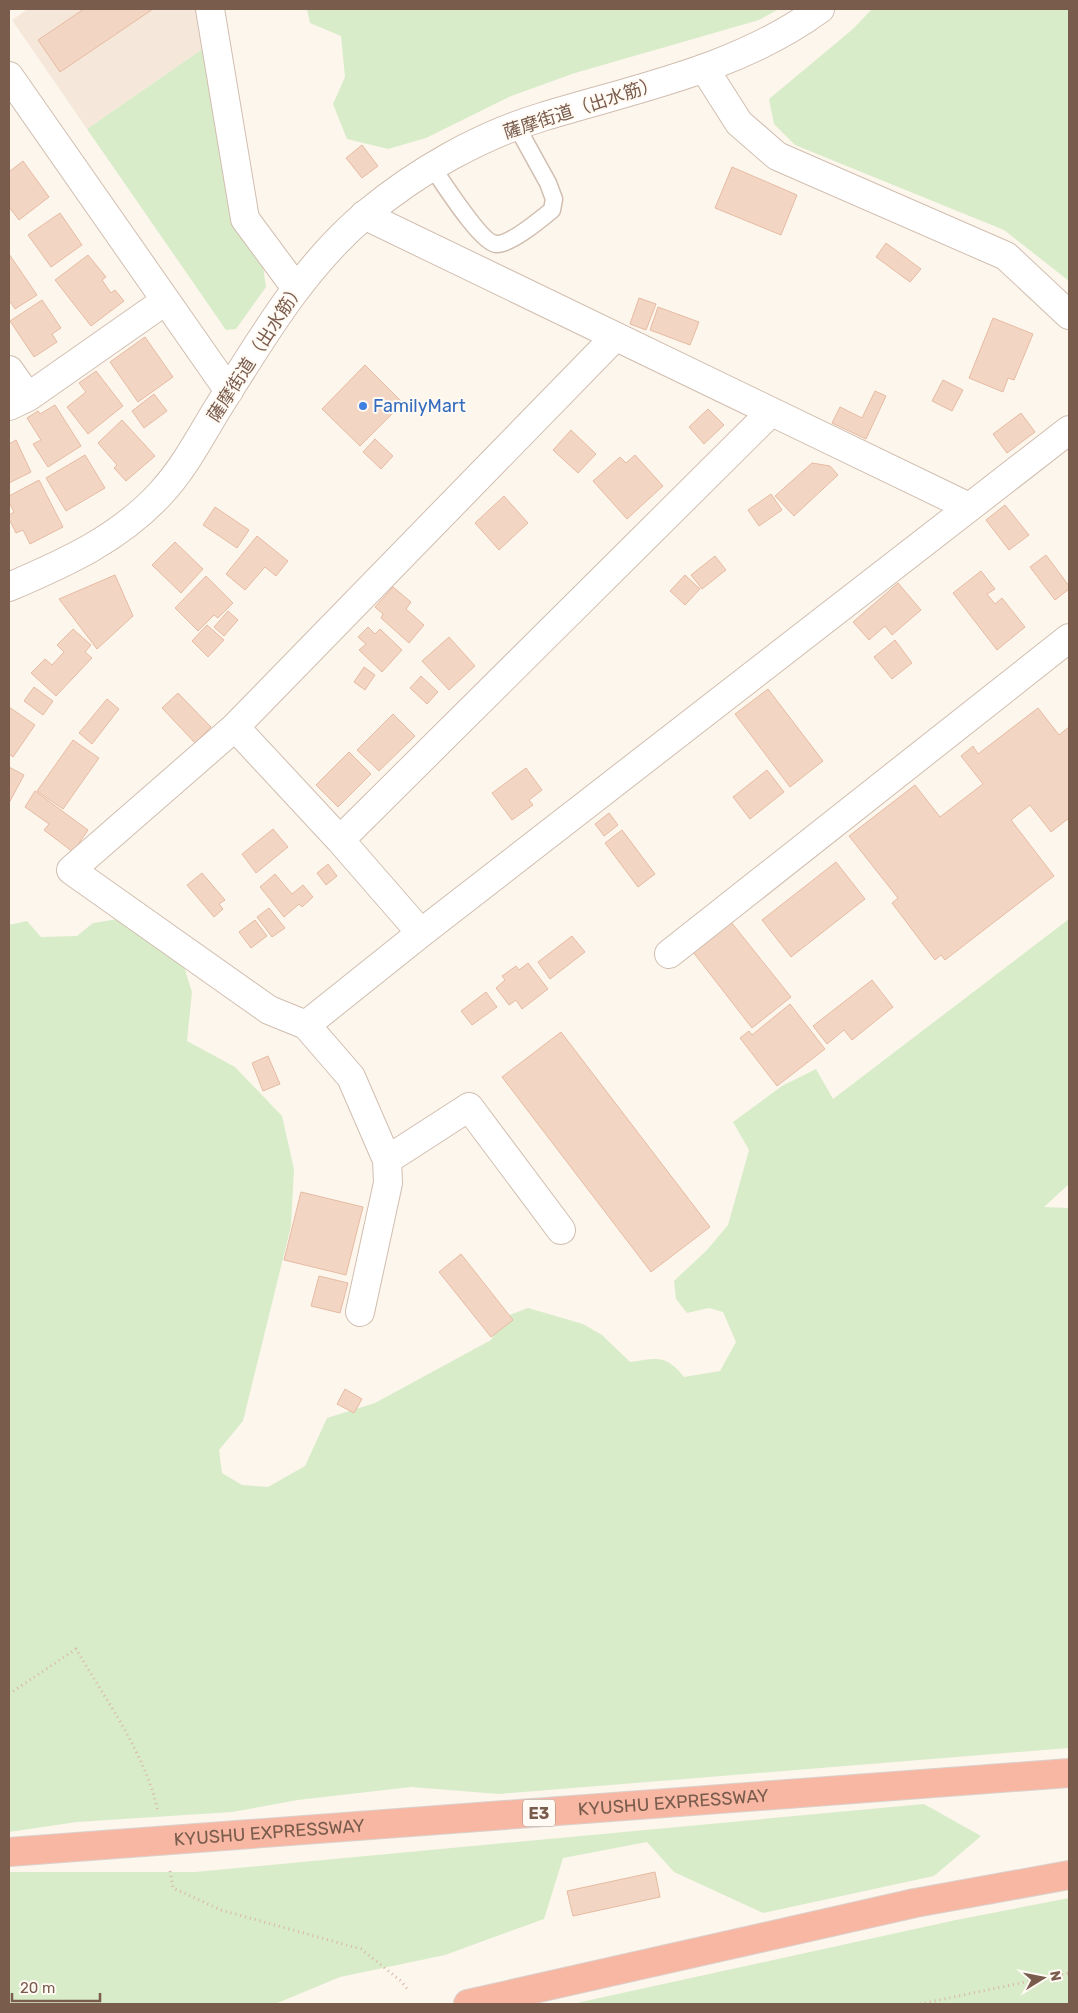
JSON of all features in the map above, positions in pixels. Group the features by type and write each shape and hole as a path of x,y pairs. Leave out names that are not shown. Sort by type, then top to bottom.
{"highway":[{"name":"KYUSHU EXPRESSWAY","path":"9,1852 1069,1772"},
{"path":"468,2004 915,1903 1069,1875"}],"street":[{"path":"210,9 245,218 296,288"},
{"name":"薩摩街道（出水筋）","path":"9,587 77,557 112,536 162,492 188,458 228,391 296,288 364,215 396,191 432,167 468,148 540,118 645,88 736,57 797,26 820,9"},
{"path":"704,68 739,123 777,156 1006,256 1069,315"},
{"path":"9,76 228,391"},
{"path":"364,215 969,507"},
{"path":"9,370 18,402 165,301"},
{"path":"360,1312 388,1183 387,1160 351,1077 306,1025 269,1010 71,870 235,727 616,337"},
{"path":"340,840 771,412"},
{"path":"306,1025 421,933 1069,430"},
{"path":"669,954 1069,638"},
{"path":"235,727 340,840 421,933"},
{"path":"387,1160 469,1107 562,1230"}],"lane":[{"path":"432,167 475,227 488,241 496,244 509,240 552,210 554,199 548,183 517,127"}],"path":[{"path":"9,1694 76,1649 136,1752 155,1798 158,1811"},
{"path":"170,1871 173,1888 221,1910 361,1949 401,1981 408,1990"},
{"path":"920,2004 1069,1973"}],"shaded area":[{"path":"28,9 199,9 204,48 87,129 12,20"}],"green space":[{"path":"307,9 779,9 759,20 575,73 511,96 426,138 388,149 347,139 333,104 345,77 341,36 310,23"},
{"path":"872,9 1069,9 1069,281 1004,230 795,145 774,124 769,99 853,29"},
{"path":"204,48 232,224 262,260 266,287 236,329 226,330 87,129"},
{"path":"124,918 181,957 192,992 187,1041 235,1067 282,1116 294,1169 291,1226 243,1421 219,1450 222,1473 242,1485 268,1487 305,1466 327,1418 375,1403 491,1340 504,1317 528,1308 583,1324 602,1335 630,1362 660,1359 672,1364 684,1377 720,1371 736,1342 723,1312 709,1308 687,1313 676,1299 674,1281 707,1250 728,1225 749,1150 733,1122 782,1086 816,1069 833,1099 1069,919 1069,1184 1044,1207 1069,1208 1069,1748 499,1794 411,1787 298,1800 232,1812 77,1822 9,1832 9,925 27,921 41,937 77,936 93,923"},
{"path":"924,1804 981,1836 934,1876 763,1913 674,1872 647,1842 563,1858 544,1919 445,1955 340,1977 275,2004 9,2004 9,1872 195,1872"},
{"path":"1069,1898 1069,2004 572,2004 956,1920"}],"building":[{"path":"84,9 153,9 60,72 38,40"},
{"path":"362,145 378,166 362,178 346,158"},
{"path":"23,161 49,197 19,220 9,207 9,172"},
{"path":"732,167 797,195 781,235 715,208"},
{"path":"60,213 82,245 51,267 28,235"},
{"path":"886,243 921,269 910,282 876,257"},
{"path":"9,254 37,295 15,309 9,300"},
{"path":"88,255 106,277 102,280 111,293 115,290 124,301 91,326 55,280"},
{"path":"639,298 656,304 646,330 630,324"},
{"path":"42,300 61,328 52,334 57,342 34,357 10,321"},
{"path":"658,307 699,322 690,345 650,330"},
{"path":"993,318 1033,334 1014,380 1008,378 1003,392 969,378"},
{"path":"145,337 173,377 138,402 110,362"},
{"name":"FamilyMart","path":"365,365 403,403 360,446 322,409"},
{"path":"96,371 123,406 88,434 67,407 86,392 79,383"},
{"path":"943,380 963,390 952,411 932,401"},
{"path":"875,391 886,396 866,439 832,423 840,407 862,418"},
{"path":"154,394 167,411 144,428 132,411"},
{"path":"55,405 81,446 48,467 33,444 41,440 27,418 38,411 40,414"},
{"path":"708,409 724,425 704,444 689,427"},
{"path":"1021,413 1035,432 1007,453 993,434"},
{"path":"122,420 155,456 126,481 114,468 117,465 98,443"},
{"path":"571,430 596,454 578,473 553,450"},
{"path":"375,439 393,456 381,469 363,452"},
{"path":"16,440 31,472 9,483 9,444"},
{"path":"85,455 105,488 66,511 46,478"},
{"path":"635,455 663,486 627,519 593,481 620,457 626,463"},
{"path":"812,463 830,466 838,475 794,516 775,496"},
{"path":"39,480 63,527 30,544 23,530 16,533 9,519 9,515 14,512 9,502 9,496"},
{"path":"771,494 782,510 759,526 748,510"},
{"path":"504,496 528,523 499,550 475,523"},
{"path":"1005,505 1029,535 1009,550 986,520"},
{"path":"215,507 249,530 237,548 203,525"},
{"path":"257,536 288,561 276,576 265,567 245,590 226,574"},
{"path":"175,542 203,569 181,593 152,565"},
{"path":"1046,555 1069,586 1069,589 1055,600 1030,567"},
{"path":"715,556 726,570 702,589 691,575"},
{"path":"981,571 995,589 987,594 995,604 1002,598 1025,627 997,650 953,593"},
{"path":"115,575 133,616 97,649 59,599"},
{"path":"685,575 700,589 685,605 670,591"},
{"path":"206,576 233,603 218,618 214,615 198,631 175,608"},
{"path":"898,583 921,610 892,635 885,626 869,640 853,622"},
{"path":"393,587 411,602 406,609 424,625 409,643 381,618 383,614 375,607"},
{"path":"228,611 238,620 224,636 214,627"},
{"path":"207,625 224,640 208,657 192,641"},
{"path":"368,627 375,634 380,629 402,650 382,672 359,650 366,644 358,637"},
{"path":"73,629 91,645 85,652 92,658 56,696 31,673 45,659 52,665 64,652 57,645"},
{"path":"449,637 475,666 449,690 422,661"},
{"path":"895,640 912,663 892,679 874,657"},
{"path":"364,667 375,675 365,690 354,682"},
{"path":"421,676 438,692 427,704 410,688"},
{"path":"34,687 53,701 43,715 24,701"},
{"path":"768,689 823,761 790,787 735,714"},
{"path":"178,693 211,727 195,743 162,708"},
{"path":"107,699 119,709 92,744 79,733"},
{"path":"9,707 35,725 13,757 9,754"},
{"path":"1038,708 1059,735 1069,727 1069,818 1051,832 1030,805 1011,820 1054,876 945,960 941,955 935,960 892,903 898,898 849,836 915,785 940,817 983,784 961,756 973,746 978,754"},
{"path":"393,714 415,736 379,771 357,750"},
{"path":"73,740 99,758 63,809 37,791"},
{"path":"349,752 371,774 338,807 316,785"},
{"path":"9,767 24,775 9,803"},
{"path":"526,768 542,790 529,800 533,805 512,820 492,793"},
{"path":"767,770 784,792 750,819 733,797"},
{"path":"35,791 88,830 73,852 44,830 49,824 25,807"},
{"path":"609,813 618,825 604,836 595,824"},
{"path":"273,829 288,847 256,873 242,854"},
{"path":"622,830 655,874 638,887 605,843"},
{"path":"836,862 865,899 791,957 762,920"},
{"path":"328,864 337,876 326,885 317,873"},
{"path":"202,873 225,900 219,904 223,909 214,917 187,885"},
{"path":"275,874 292,894 303,885 313,897 302,907 299,904 284,917 260,887"},
{"path":"269,908 285,928 272,937 257,917"},
{"path":"255,920 267,936 251,948 239,932"},
{"path":"731,922 791,997 752,1028 693,952"},
{"path":"572,936 585,952 550,979 538,962"},
{"path":"528,963 548,989 522,1009 516,1000 509,1005 496,988 505,980 502,976 516,966 519,970"},
{"path":"872,980 893,1007 852,1040 844,1030 827,1044 813,1026"},
{"path":"486,992 497,1007 472,1025 461,1011"},
{"path":"790,1004 825,1049 777,1086 740,1038 749,1031 752,1035"},
{"path":"561,1032 710,1227 651,1272 502,1077"},
{"path":"268,1056 280,1084 263,1091 252,1063"},
{"path":"301,1192 363,1207 346,1275 284,1260"},
{"path":"461,1254 513,1320 491,1337 439,1272"},
{"path":"319,1276 348,1283 340,1313 311,1306"},
{"path":"345,1389 362,1399 354,1413 337,1404"},
{"path":"655,1872 660,1897 573,1916 567,1891"}],"place":[{"name":"FamilyMart","path":"363,406"}]}
